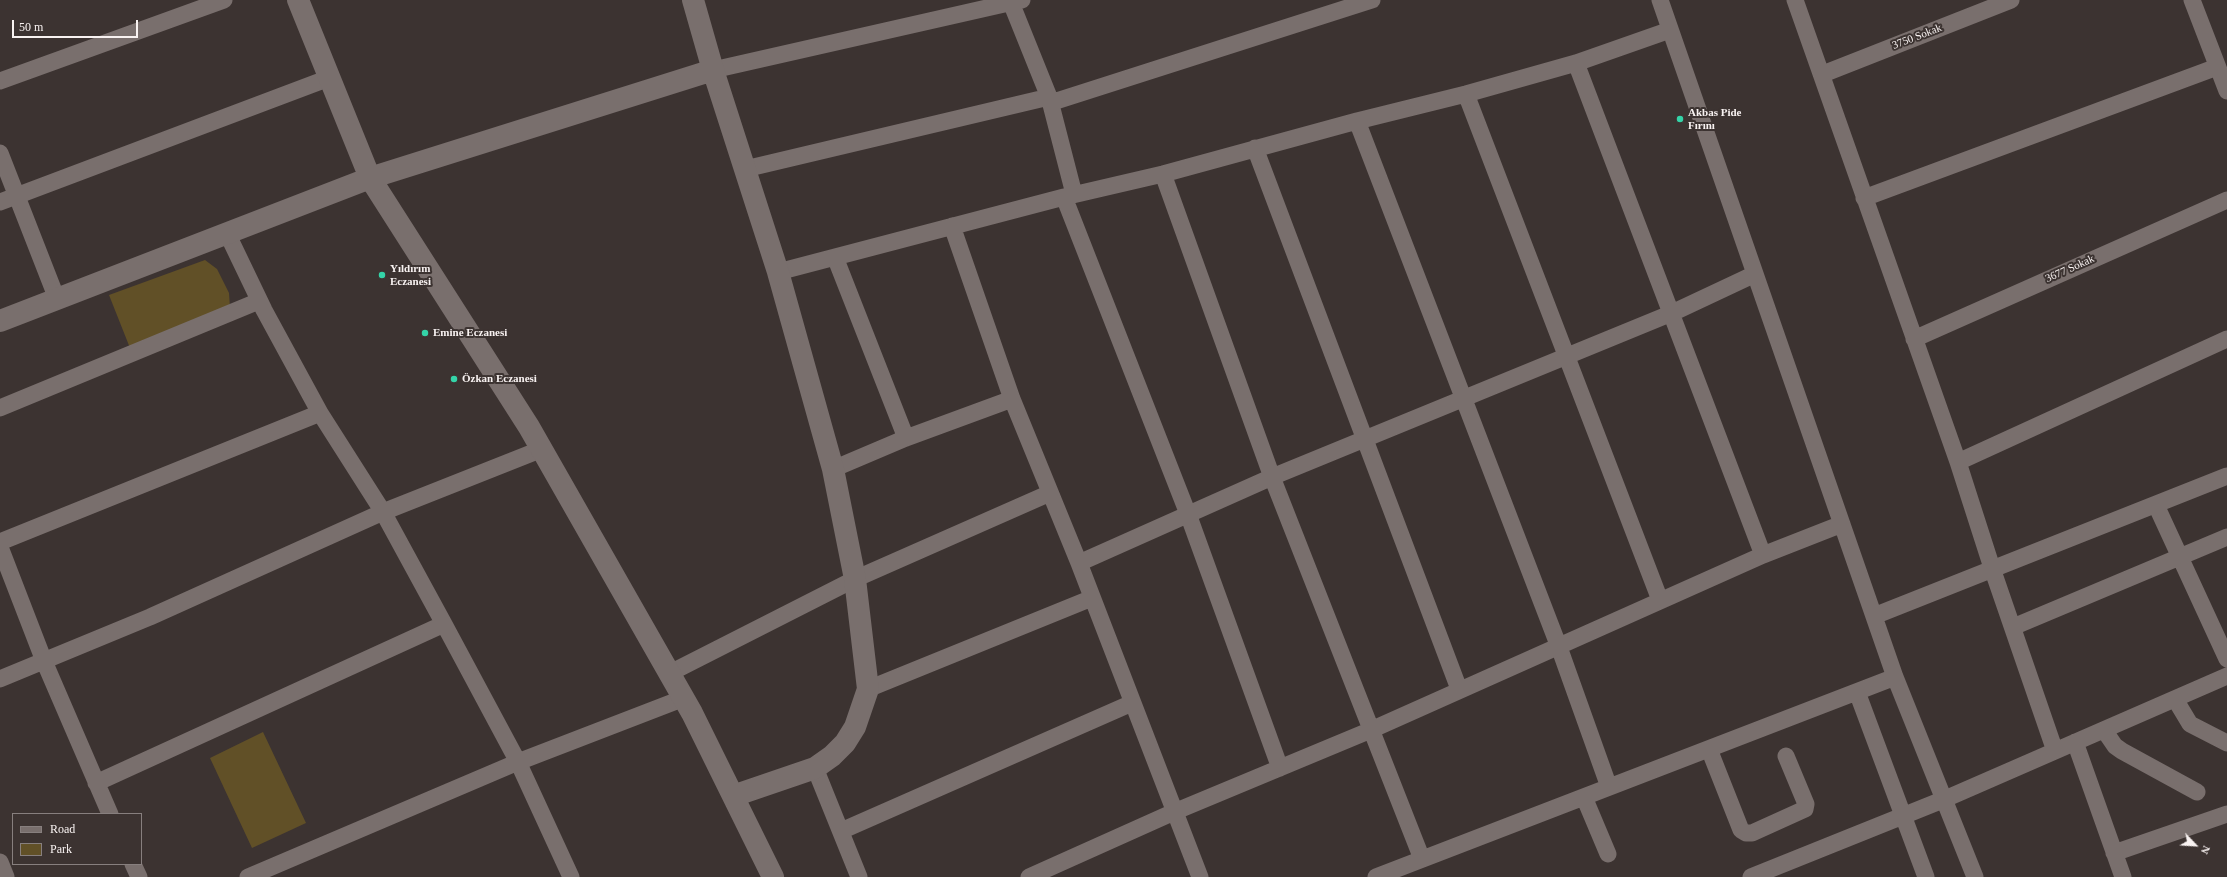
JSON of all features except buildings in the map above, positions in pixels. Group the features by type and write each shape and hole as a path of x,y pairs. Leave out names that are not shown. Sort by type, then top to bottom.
{"main road":[{"path":"298,0 370,178 542,449 684,698 774,877"},
{"path":"693,0 713,70 778,272 833,469 855,579 868,689 855,727 845,743 815,768 733,796"},
{"path":"0,321 370,178 713,70"}],"street":[{"path":"0,81 224,0"},
{"path":"745,169 1050,100 1372,0"},
{"path":"1660,0 1895,677 1975,877"},
{"path":"1795,0 1823,74 1864,198 1958,462 1992,571 2014,627 2055,751"},
{"name":"3750 Sokak","path":"1823,74 2011,0"},
{"path":"2192,0 2227,91"},
{"path":"713,70 1014,1 1050,100 1069,195 1188,514 1280,768"},
{"path":"778,272 1069,195 1163,174 1357,121 1466,94 1576,63 1670,30"},
{"path":"1576,63 1763,555"},
{"path":"1864,198 2217,67"},
{"path":"0,202 330,78"},
{"path":"1466,94 1660,600"},
{"path":"1357,121 1559,647 1609,787"},
{"path":"1255,148 1459,689"},
{"path":"0,153 57,299"},
{"path":"1163,174 1272,477 1422,859"},
{"name":"3677 Sokak","path":"1914,339 2227,200"},
{"path":"952,226 1012,399 1079,563 1200,877"},
{"path":"228,233 259,300 320,413 383,512 518,762 571,877"},
{"path":"835,257 906,438"},
{"path":"1079,563 1272,477 1672,313 1755,274"},
{"path":"0,408 259,300"},
{"path":"1958,462 2227,339"},
{"path":"833,469 906,438 1012,399"},
{"path":"0,542 320,413"},
{"path":"0,679 150,617 383,512 542,449"},
{"path":"1874,616 1992,571 2227,476"},
{"path":"670,673 855,579 1050,493"},
{"path":"2156,505 2227,659"},
{"path":"1029,877 1174,812 1371,730 1459,689 1559,647 1660,600 1763,555 1842,524"},
{"path":"2014,627 2227,537"},
{"path":"0,547 44,661 110,813"},
{"path":"868,689 1092,598"},
{"path":"96,783 444,624"},
{"path":"1751,877 1772,873 2227,676"},
{"path":"1376,877 1404,872 1422,859 1895,677"},
{"path":"1857,692 1902,817 1926,877"},
{"path":"254,876 518,762 684,698"},
{"path":"2175,699 2190,724 2227,743"},
{"path":"841,831 1132,702"},
{"path":"2104,730 2115,746 2122,752 2197,792"},
{"path":"2075,742 2123,877"},
{"path":"1709,749 1741,830 1746,833 1752,833 1805,809 1806,804 1786,756"},
{"path":"815,768 860,877"},
{"path":"1584,797 1608,854"},
{"path":"2114,853 2227,814"},
{"path":"0,862 6,877"},
{"path":"133,865 138,877"}],"green space":[{"path":"205,260 217,269 229,293 230,308 130,348 109,295"},
{"path":"263,732 306,823 252,848 210,758"}],"place":[{"name":"Akbas Pide Fırını","path":"1680,119"},
{"name":"Yıldırım Eczanesi","path":"382,275"},
{"name":"Emine Eczanesi","path":"425,333"},
{"name":"Özkan Eczanesi","path":"454,379"}]}
